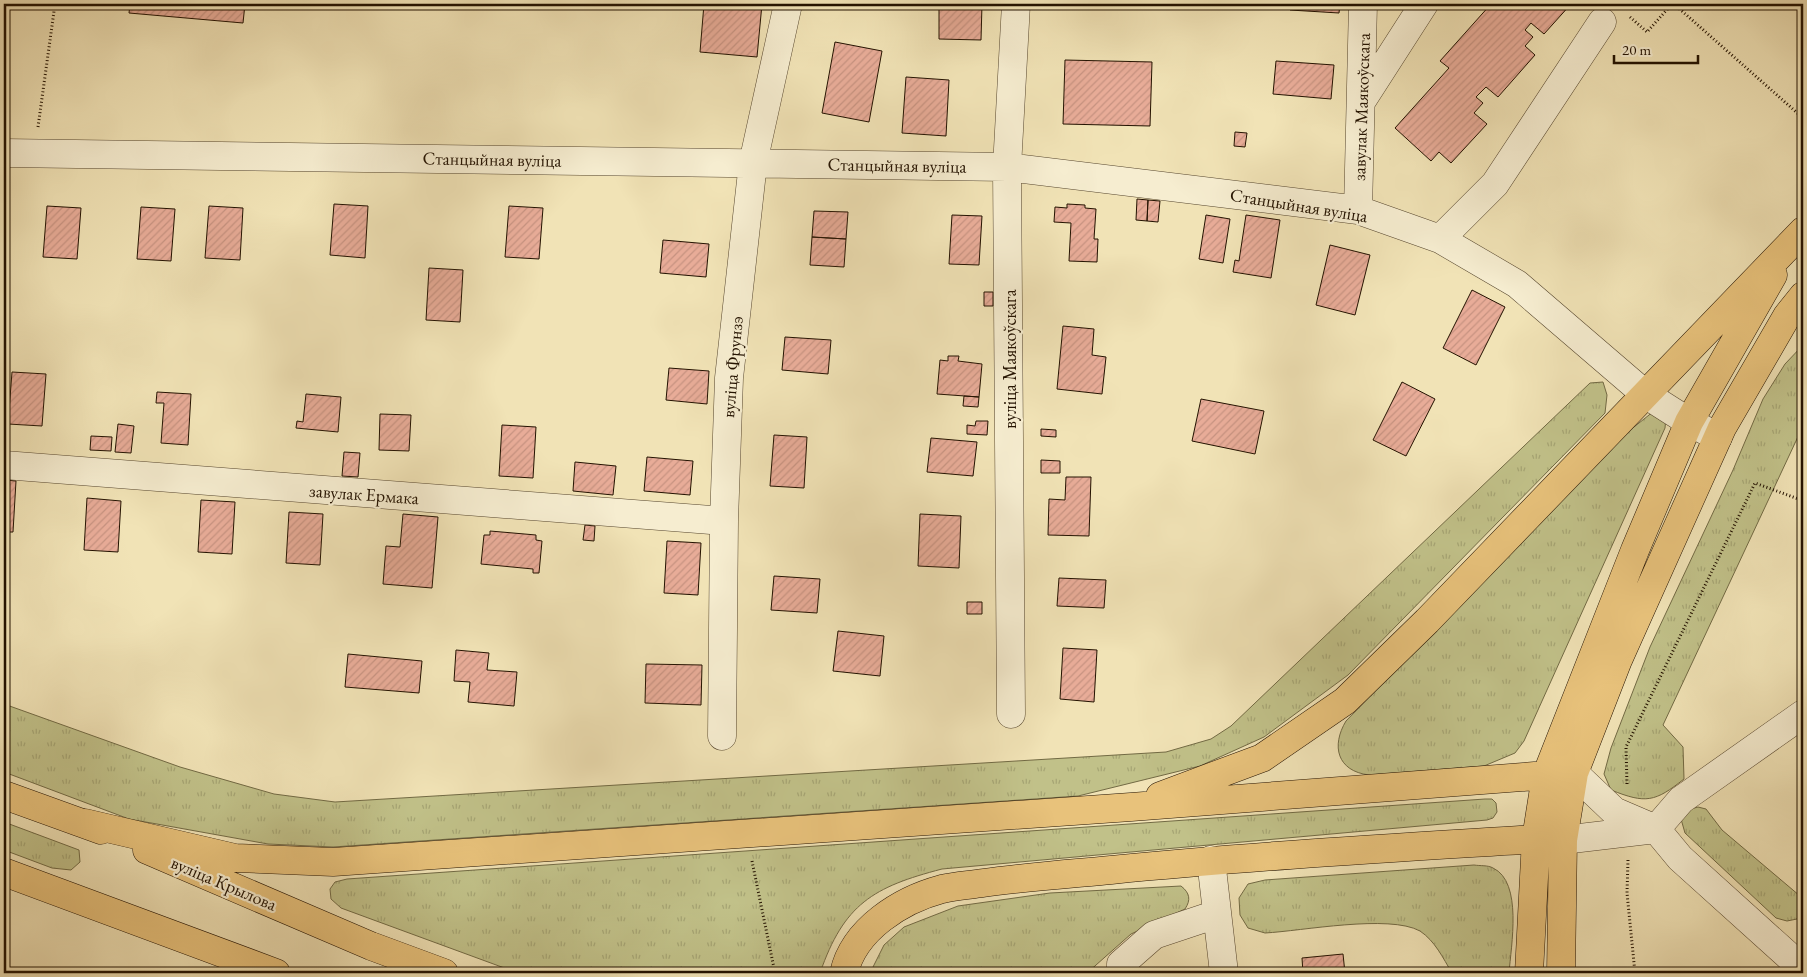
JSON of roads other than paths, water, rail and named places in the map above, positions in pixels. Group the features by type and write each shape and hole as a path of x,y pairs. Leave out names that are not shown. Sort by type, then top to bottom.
{"main road":[{"path":"1130,807 1262,758 1345,701 1427,621 1798,236"},
{"path":"1529,973 1536,839 1546,776 1635,550 1689,422 1798,236"},
{"path":"1561,973 1563,840 1574,773 1618,660 1718,437 1798,309"},
{"path":"84,823 235,858 333,862 1130,807 1574,773"},
{"name":"вуліца Крылова","path":"4,795 84,823 371,946 444,973"},
{"path":"844,973 846,962 874,924 894,909 943,889 1008,880 1211,860 1536,839 1563,840"},
{"path":"4,872 276,973"}],"street":[{"name":"вуліца Фрунзэ","path":"722,736 724,521 729,378 753,163 788,4"},
{"name":"вуліца Маякоўскага","path":"1011,714 1007,167 1016,4"},
{"name":"завулак Маякоўскага","path":"1358,210 1364,4"},
{"path":"1361,102 1424,4"},
{"path":"1440,239 1495,184 1615,18"},
{"name":"Станцыйная вуліца","path":"4,153 1007,167 1358,210 1440,239 1517,284 1644,394 1689,422 1718,437"},
{"name":"завулак Ермака","path":"4,465 724,521"},
{"path":"1656,829 1681,800 1803,714"},
{"path":"1574,773 1628,824"},
{"path":"1563,840 1628,824 1656,829 1680,858 1803,971"},
{"path":"1211,860 1224,973"},
{"path":"1121,973 1121,964 1154,936 1217,914"}]}
